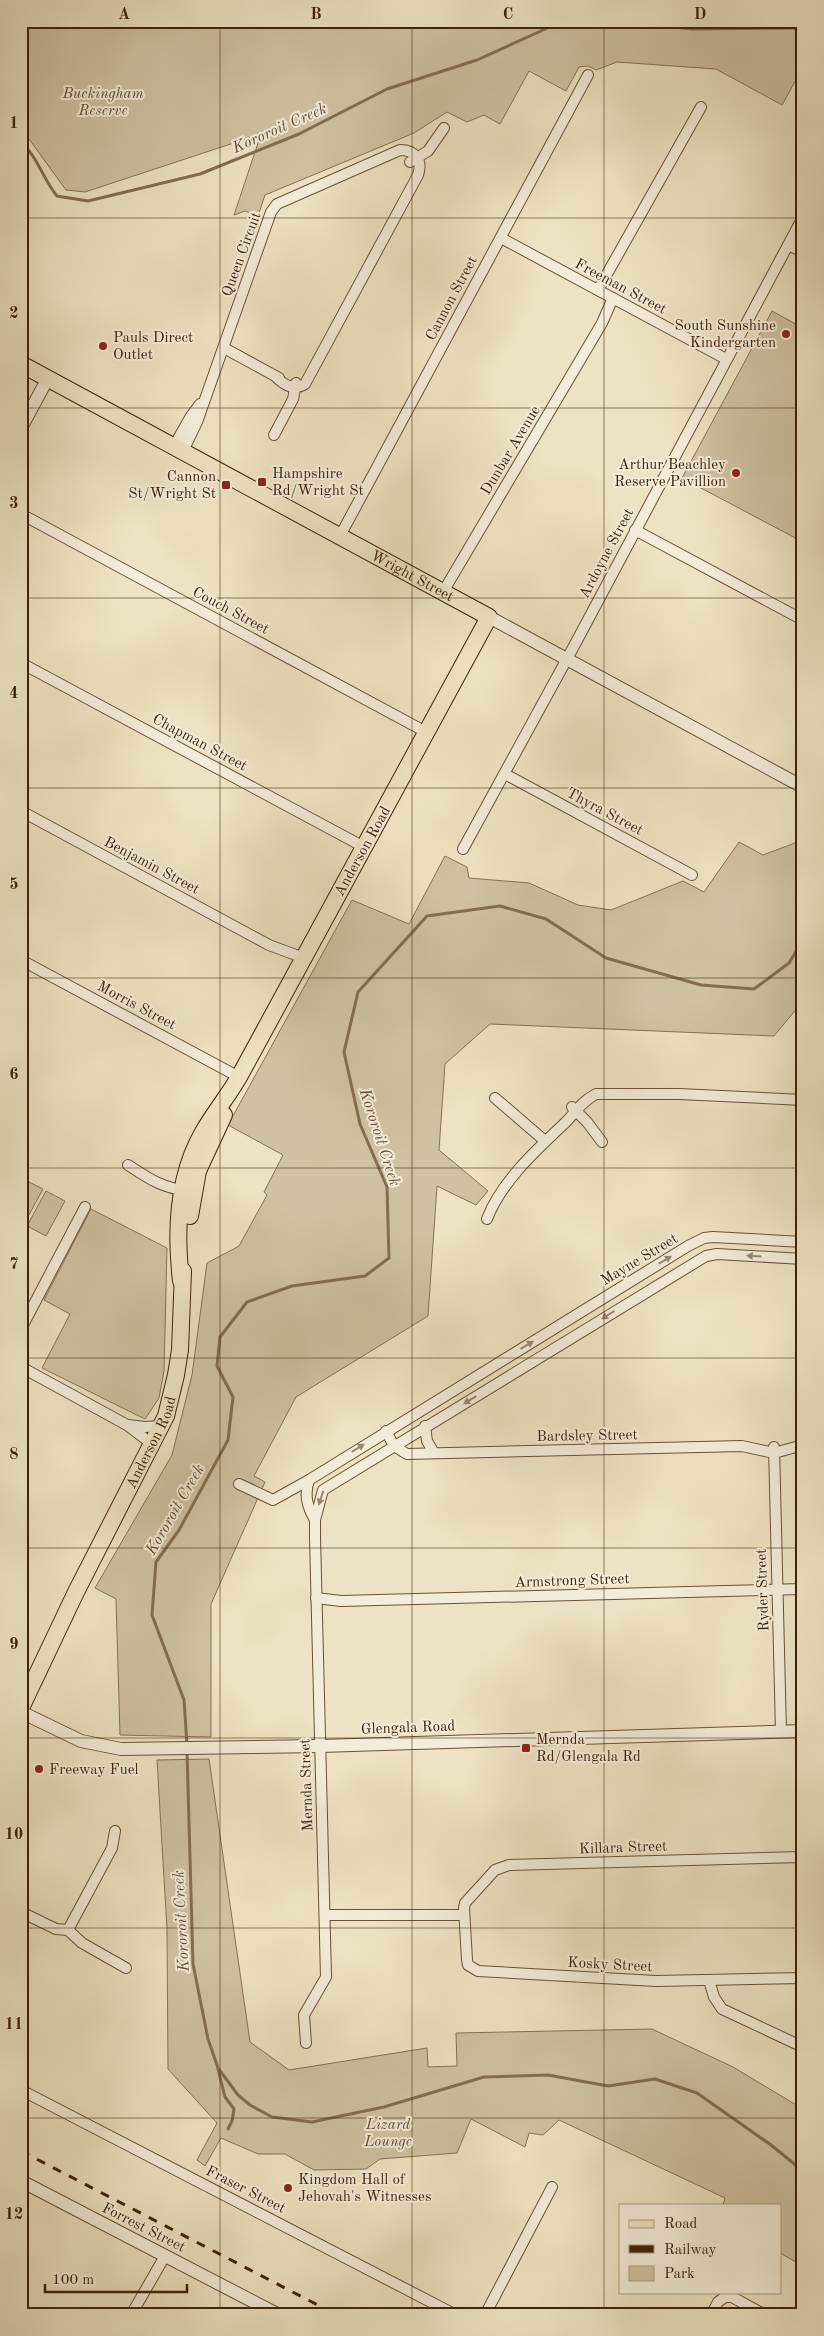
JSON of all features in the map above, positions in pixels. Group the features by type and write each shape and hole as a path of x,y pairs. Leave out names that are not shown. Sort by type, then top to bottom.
{"main road":[{"name":"Wright Street","path":"21,364 489,617"},
{"name":"Anderson Road","path":"21,1710 76,1592 162,1426 170,1405 180,1350 181,1281 187,1191 193,1152 217,1108 237,1081 489,617"},
{"name":"Anderson Road","path":"21,1683 42,1642 76,1592"}],"street":[{"name":"Cannon Street","path":"340,536 588,75"},
{"path":"598,290 701,108"},
{"path":"274,435 296,385 310,374 415,178 414,161 428,151 444,128"},
{"name":"Queen Circuit","path":"179,449 191,416 203,400 222,352 271,212 277,204 392,155 414,161"},
{"name":"Ardoyne Street","path":"463,848 567,659 803,217"},
{"name":"Freeman Street","path":"501,238 726,359"},
{"path":"788,245 803,252"},
{"name":"Dunbar Avenue","path":"443,592 616,300"},
{"path":"222,352 245,360 296,385"},
{"path":"21,428 48,378"},
{"name":"Couch Street","path":"21,514 426,732"},
{"path":"636,530 803,620"},
{"name":"Wright Street","path":"489,617 803,787"},
{"name":"Chapman Street","path":"21,663 364,847"},
{"name":"Thyra Street","path":"504,774 692,875"},
{"name":"Benjamin Street","path":"21,811 301,962"},
{"name":"Morris Street","path":"21,960 237,1081"},
{"path":"487,1219 499,1194 586,1093 599,1088 803,1100"},
{"path":"495,1098 548,1137"},
{"path":"573,1109 602,1142"},
{"path":"128,1164 154,1183 187,1191"},
{"path":"21,1329 85,1207"},
{"name":"Mayne Street","path":"239,1484 273,1500 309,1480 386,1431 704,1238 803,1242"},
{"name":"Mayne Street","path":"315,1520 323,1490 706,1256 717,1254 803,1259"},
{"path":"506,1358 514,1374"},
{"path":"21,1367 127,1424 152,1444"},
{"path":"127,1424 145,1427 162,1426"},
{"path":"425,1426 427,1442 434,1454"},
{"path":"386,1431 394,1446"},
{"name":"Bardsley Street","path":"394,1446 407,1454 434,1454 760,1444 774,1450 786,1443 801,1445"},
{"name":"Ryder Street","path":"774,1450 781,1732"},
{"path":"338,1461 346,1475"},
{"path":"309,1480 306,1490 308,1508 315,1520"},
{"name":"Mernda Street","path":"306,2044 304,2015 326,1977 315,1520"},
{"name":"Armstrong Street","path":"316,1602 803,1589"},
{"name":"Glengala Road","path":"21,1710 81,1741 103,1747 146,1749 321,1746 803,1731"},
{"path":"68,1930 112,1848 115,1831"},
{"name":"Killara Street","path":"464,1911 469,1898 495,1870 509,1865 803,1857"},
{"path":"325,1915 464,1911"},
{"name":"Kosky Street","path":"464,1911 466,1960 468,1964 478,1971 598,1979 714,1980 803,1978"},
{"path":"21,1912 56,1929 68,1930 82,1944 126,1968"},
{"path":"714,1980 718,2005 726,2012 803,2047"},
{"name":"Fraser Street","path":"21,2090 456,2315"},
{"name":"Forrest Street","path":"21,2181 278,2315"},
{"path":"485,2315 552,2186"},
{"path":"130,2315 162,2254"},
{"path":"711,2315 725,2294 765,2315"}],"green space":[{"name":"Buckingham Reserve","path":"21,21 803,21 803,67 782,105 716,69 617,62 596,70 588,66 579,67 566,91 529,71 500,124 484,115 467,122 447,112 414,133 265,195 258,216 245,211 234,215 261,134 85,192 66,190 21,128"},
{"path":"772,311 803,328 803,542 682,478"},
{"path":"803,840 803,1001 774,1036 490,1024 445,1064 439,1150 488,1191 476,1205 437,1186 428,1316 296,1397 254,1476 265,1482 211,1604 211,1737 120,1735 116,1599 95,1588 172,1455 192,1375 207,1263 239,1246 267,1195 264,1192 283,1155 228,1125 352,900 409,924 445,856 467,867 469,878 529,883 578,905 611,910 683,881 704,892 739,842 763,855"},
{"path":"23,1179 43,1189 24,1224 21,1223 21,1183"},
{"path":"46,1191 65,1201 46,1236 27,1226"},
{"path":"91,1209 167,1248 164,1371 159,1398 145,1419 42,1368 70,1314 44,1300"},
{"name":"Lizard Lounge","path":"209,1759 250,2042 289,2070 427,2048 428,2067 457,2066 456,2033 652,2029 733,2067 803,2109 803,2266 782,2254 782,2204 723,2204 725,2198 559,2120 543,2135 529,2133 525,2147 471,2119 457,2153 380,2159 366,2169 314,2170 285,2154 258,2154 221,2138 205,2166 197,2160 217,2123 168,2069 167,1929 157,1760"}],"waterway":[{"name":"Kororoit Creek","path":"21,142 27,148 57,196 88,201 200,174 299,134 387,89 477,60 563,21"},
{"name":"Kororoit Creek","path":"623,21 692,29 803,28"},
{"name":"Kororoit Creek","path":"187,1745 184,1700 152,1615 156,1562 179,1530 228,1440 233,1397 217,1366 220,1337 247,1302 292,1286 365,1276 389,1258 387,1187 360,1124 344,1052 358,992 427,916 500,906 546,919 606,958 701,985 754,989 789,963 803,940"},
{"name":"Kororoit Creek","path":"187,1752 193,1964 208,2039 218,2068 238,2095 250,2105 272,2117 312,2122 384,2107 484,2077 548,2075 608,2086 655,2079 697,2093 771,2145 803,2171"},
{"path":"218,2069 225,2097 234,2109 232,2121 228,2129"}],"railway":[{"path":"21,2151 337,2315"}],"place":[{"name":"South Sunshine Kindergarten","path":"786,334"},
{"name":"Pauls Direct Outlet","path":"103,346"},
{"name":"Arthur Beachley Reserve Pavillion","path":"736,473"},
{"name":"Hampshire Rd/Wright St","path":"262,482"},
{"name":"Cannon St/Wright St","path":"226,485"},
{"name":"Mernda Rd/Glengala Rd","path":"526,1748"},
{"name":"Freeway Fuel","path":"39,1769"},
{"name":"Kingdom Hall of Jehovah's Witnesses","path":"288,2188"}]}
